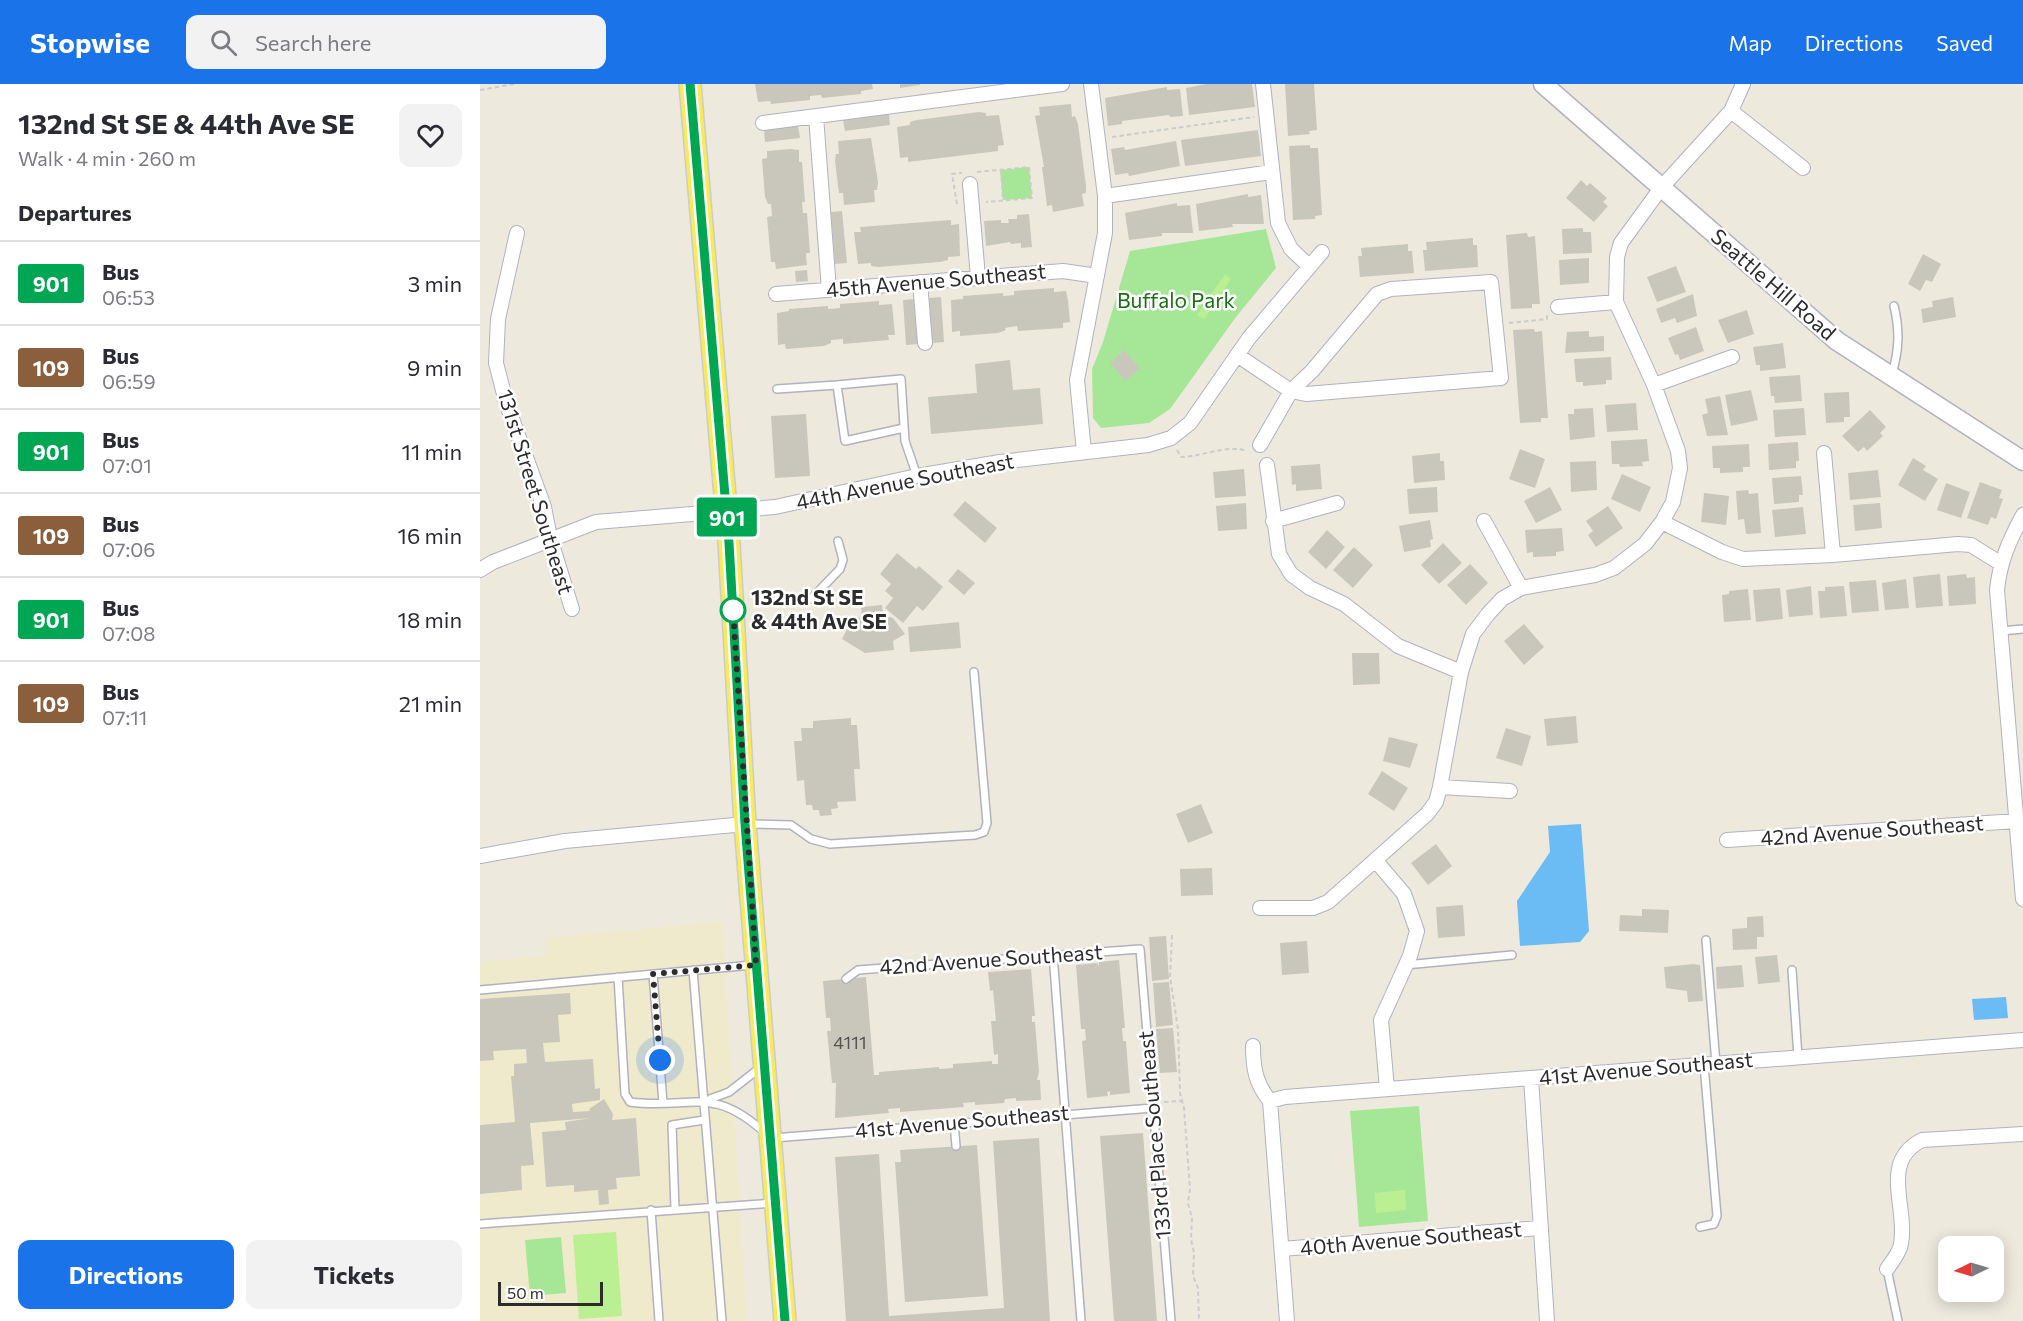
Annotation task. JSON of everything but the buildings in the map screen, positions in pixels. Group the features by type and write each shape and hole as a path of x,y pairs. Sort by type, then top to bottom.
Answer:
{"main road":[{"path":"690,84 727,510 745,824 785,1321"},
{"name":"Seattle Hill Road","path":"1542,84 1837,341 2023,461"}],"street":[{"path":"763,123 1032,86 1062,84"},
{"path":"1084,452 1077,380 1105,233 1105,196 1091,84"},
{"path":"1263,84 1278,222 1291,249 1309,266"},
{"path":"1260,908 1314,908 1328,902 1427,814 1436,802 1440,787 1461,672 1473,634 1502,599 1521,588 1595,575 1614,568 1645,544 1662,522 1673,502 1680,468 1678,451 1654,385 1616,302 1615,278 1621,243 1661,188 1731,111 1743,84"},
{"path":"1731,111 1803,168"},
{"path":"816,116 829,290"},
{"path":"1105,196 1272,172"},
{"path":"973,178 978,277"},
{"name":"131st Street Southeast","path":"517,233 498,319 496,363 506,402 544,507 550,538 572,609"},
{"name":"44th Avenue Southeast","path":"480,570 492,562 550,538 596,522 775,507 917,476 1148,445 1171,438 1191,423 1237,355 1322,252"},
{"name":"45th Avenue Southeast","path":"776,294 1063,271 1097,276"},
{"path":"920,282 925,343"},
{"path":"1237,355 1291,391 1306,394 1501,378 1491,282 1391,289 1377,294 1312,371 1291,391 1255,449"},
{"path":"1552,308 1616,302"},
{"path":"1654,385 1732,357"},
{"path":"1824,453 1833,555"},
{"path":"1267,465 1279,554 1291,574 1310,588 1344,604 1398,646 1461,672"},
{"path":"1273,521 1337,503"},
{"path":"2023,515 2000,563 1997,590 2023,899"},
{"path":"1484,521 1521,588"},
{"path":"1662,522 1722,552 1743,559 1833,555 1958,544 1971,545 2000,563"},
{"path":"1440,787 1510,791"},
{"name":"42nd Avenue Southeast","path":"1727,840 2017,821"},
{"path":"480,856 565,841 745,824"},
{"path":"1376,861 1404,894 1415,919 1417,931 1405,965 1380,1020 1387,1089"},
{"name":"41st Avenue Southeast","path":"1270,1101 1285,1097 2023,1040"},
{"path":"1253,1046 1253,1066 1259,1088 1270,1101 1287,1321"},
{"path":"1531,1078 1539,1228 1547,1321"},
{"path":"1887,1269 1901,1245 1897,1168 1903,1156 1913,1145 1923,1140 2023,1134"},
{"name":"40th Avenue Southeast","path":"1282,1250 1539,1228"}],"lane":[{"path":"1891,376 1898,356 1899,330 1894,306"},
{"path":"777,389 901,379 905,441 917,476"},
{"path":"837,385 845,441 904,428"},
{"path":"789,601 811,599 840,569 843,560 838,540"},
{"path":"2001,631 2023,629"},
{"path":"745,824 791,825 811,839 830,844 975,835 984,832 987,823 974,672"},
{"path":"1700,1227 1714,1224 1717,1216 1706,940"},
{"name":"42nd Avenue Southeast","path":"846,979 858,970 1140,949"},
{"name":"133rd Place Southeast","path":"1140,949 1171,1321"},
{"path":"1053,954 1081,1321"},
{"path":"1405,965 1512,955"},
{"path":"480,990 756,965"},
{"path":"693,970 722,1321"},
{"path":"1792,970 1798,1057"},
{"path":"653,974 663,1103"},
{"path":"618,977 625,1094 630,1102 722,1103 740,1112 770,1138"},
{"path":"703,1101 729,1092 765,1063"},
{"name":"41st Avenue Southeast","path":"770,1138 1153,1108"},
{"path":"675,1209 672,1125 705,1120"},
{"path":"954,1123 956,1146"},
{"path":"480,1224 651,1210 775,1203"},
{"path":"651,1210 659,1321"},
{"path":"1887,1269 1898,1321"}],"path":[{"path":"480,90 514,84"},
{"path":"1098,140 1266,116"},
{"path":"973,178 1000,170 1029,167 1032,198 980,202"},
{"path":"1000,170 1003,200"},
{"path":"1496,325 1547,319 1552,308"},
{"path":"1171,438 1180,457 1255,449"},
{"path":"1172,935 1170,976 1178,1029 1180,1093 1184,1108 1190,1189 1188,1203 1192,1218 1193,1276 1197,1288 1199,1321"}],"shaded area":[{"path":"722,922 747,1321 480,1321 480,962 545,956 545,938"}],"green space":[{"path":"1029,167 1032,198 1003,200 1000,170"},
{"name":"Buffalo Park","path":"1266,229 1276,268 1236,317 1170,409 1149,423 1101,428 1093,418 1092,369 1103,342 1130,251"},
{"path":"1225,274 1231,279 1204,319 1197,315"},
{"path":"1419,1106 1428,1221 1359,1227 1350,1111"},
{"path":"1405,1190 1406,1210 1376,1213 1375,1193"},
{"path":"616,1232 622,1316 579,1319 573,1235"},
{"path":"561,1237 566,1293 530,1296 525,1240"}],"water":[{"path":"1581,824 1589,931 1580,942 1520,946 1517,901 1550,852 1548,826"},
{"path":"2006,997 2008,1018 1974,1020 1972,999"}],"bus line":[{"name":"901","path":"690,84 729,543 745,824 785,1321"}],"place":[{"name":"132nd St SE & 44th Ave SE","path":"733,610"}],"route":[{"path":"660,1060 653,974 756,965 745,824 733,610"}]}
